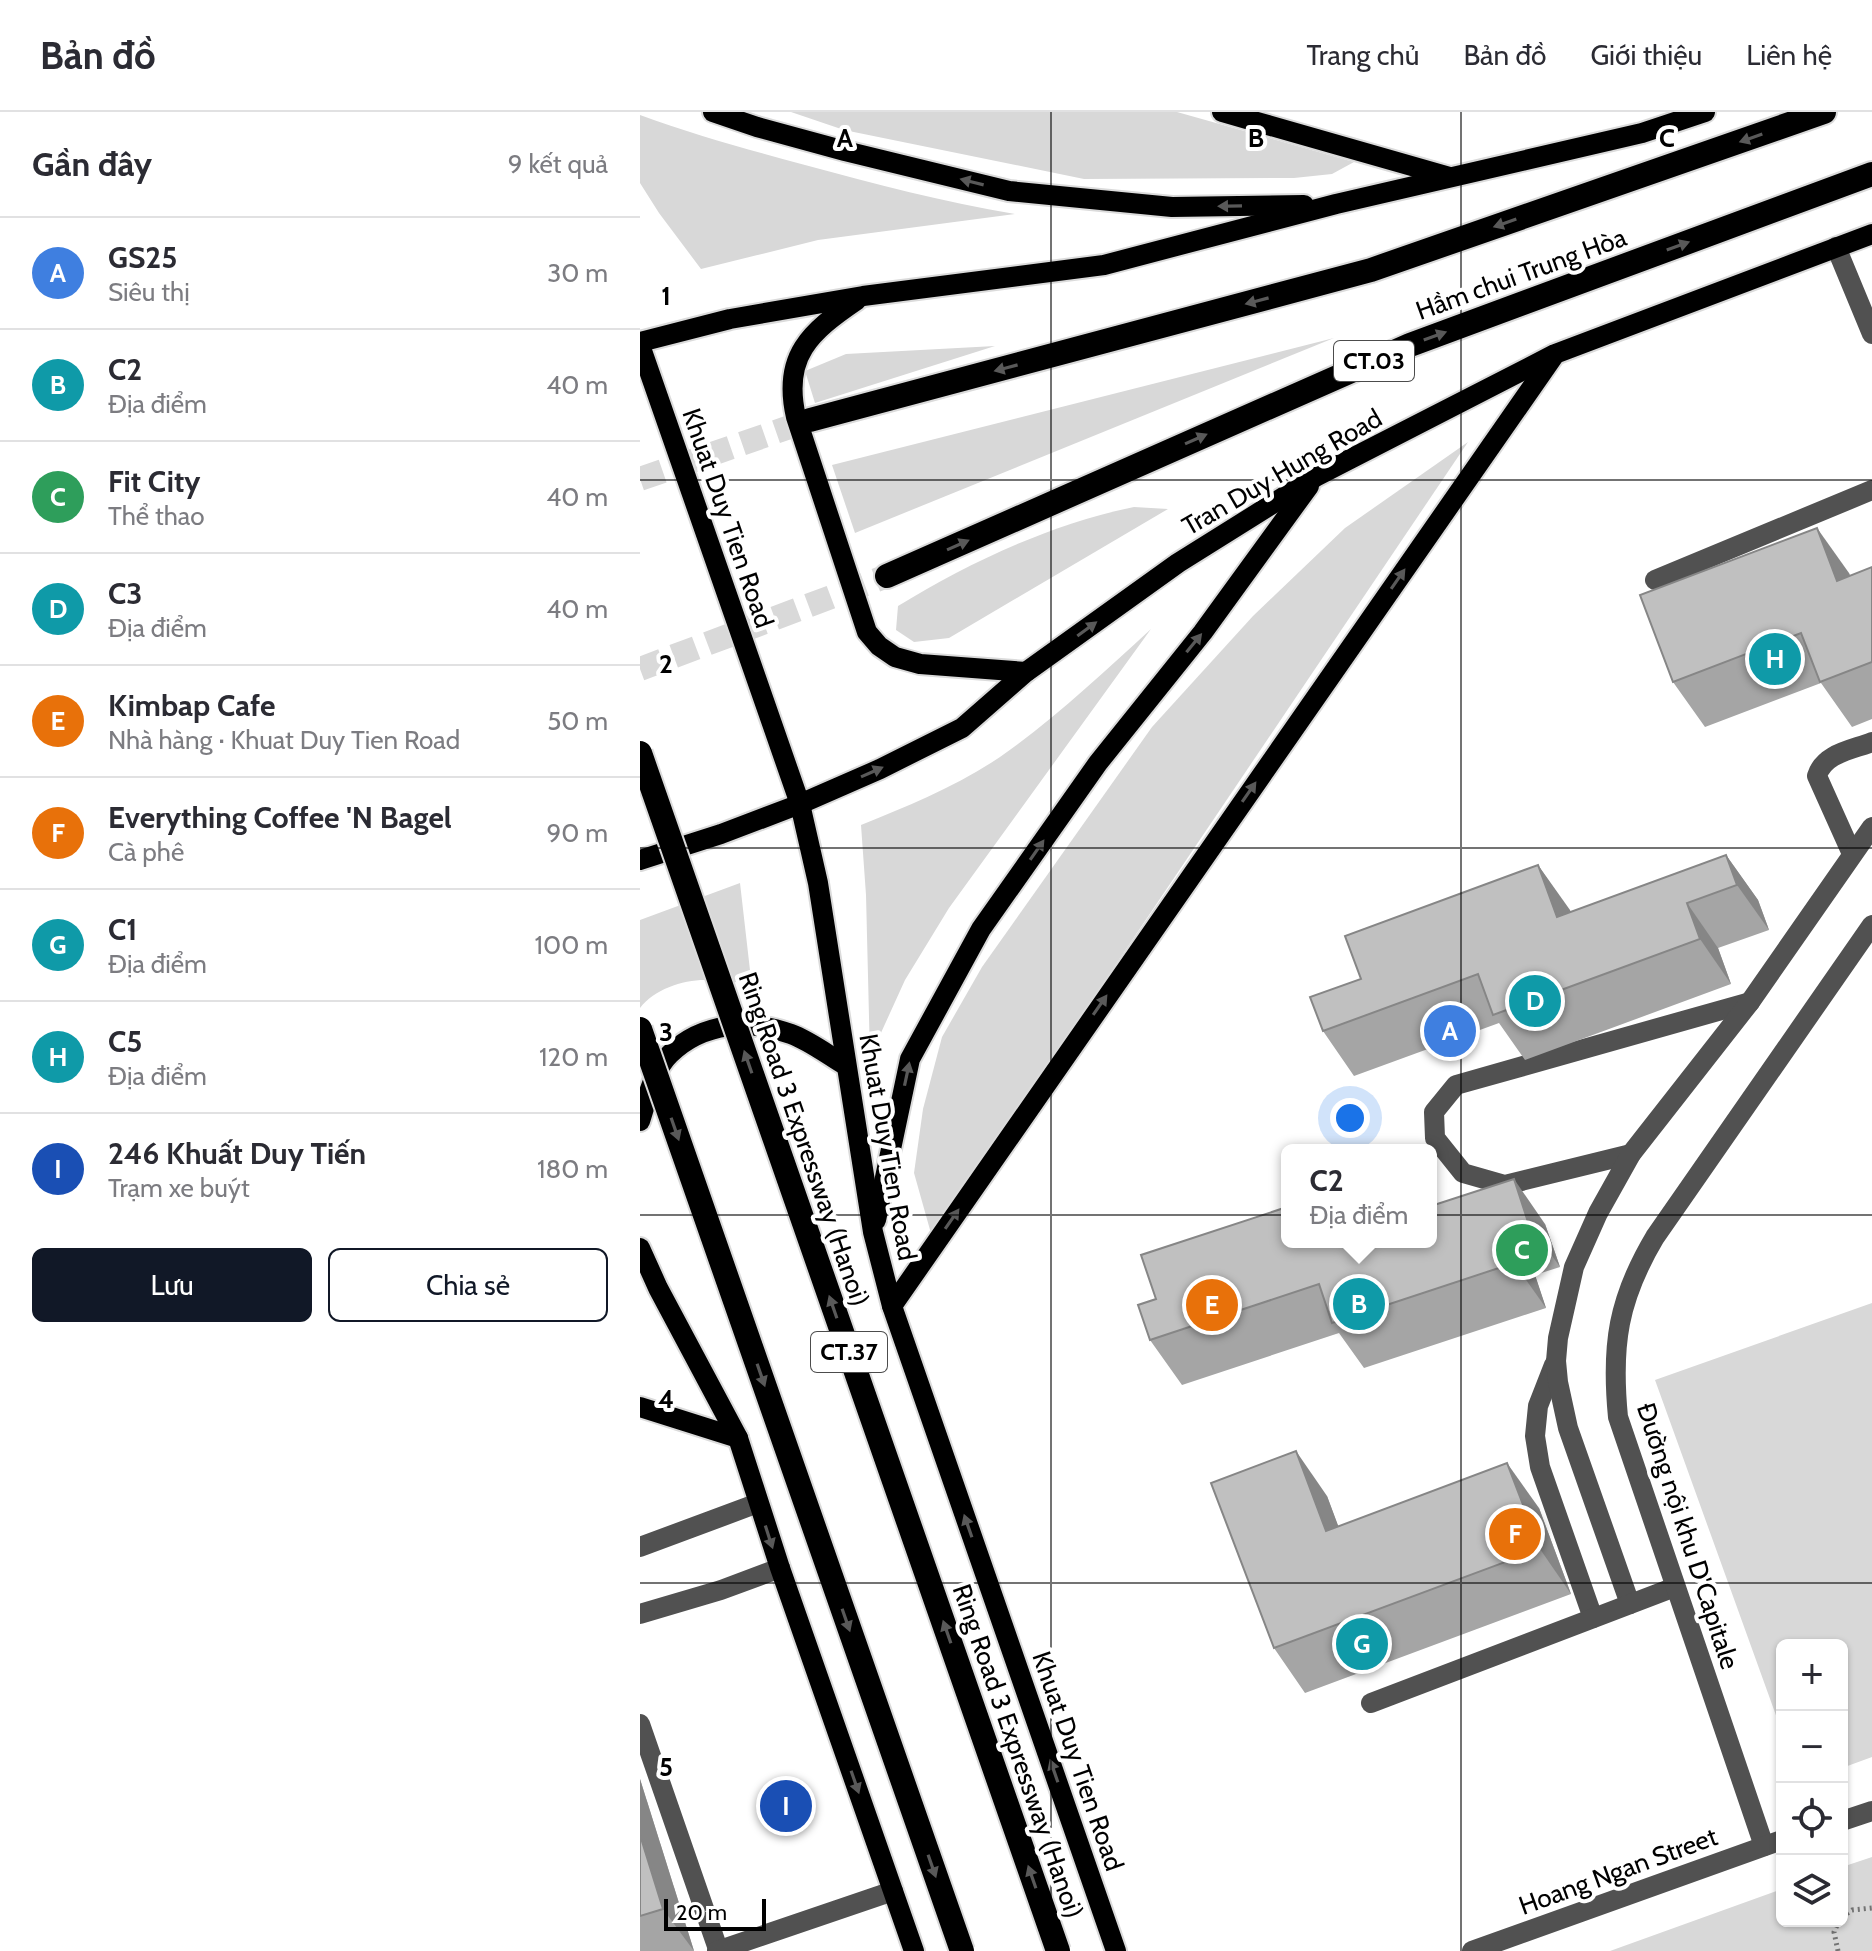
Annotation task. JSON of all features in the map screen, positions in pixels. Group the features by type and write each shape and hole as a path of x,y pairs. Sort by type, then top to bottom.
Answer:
{"highway":[{"name":"Hầm chui Trung Hòa","path":"810,420 1371,270 1824,112"},
{"name":"Hầm chui Trung Hòa","path":"887,576 1410,345 1872,174"},
{"name":"Ring Road 3 Expressway (Hanoi)","path":"640,753 1058,1951"},
{"path":"640,1029 962,1951"}],"main road":[{"path":"713,112 830,147 1009,191 1172,207 1336,204"},
{"path":"1222,112 1454,178"},
{"path":"640,344 730,319 863,296 1104,265 1336,204 1642,133 1705,112"},
{"name":"Tran Duy Hung Road","path":"640,860 800,804 962,728 1026,672 1178,563 1317,476 1555,354 1872,234"},
{"path":"863,296 828,320 804,346 793,371 790,393 867,632 879,646 895,657 920,664 1026,672"},
{"name":"Khuat Duy Tien Road","path":"640,344 800,804 818,883 873,1232 892,1306 1116,1951"},
{"path":"892,1306 1555,354"},
{"path":"873,1232 910,1059 981,929 1098,763 1203,632 1317,476"},
{"path":"640,1121 651,1087 669,1055 709,1029 751,1023 793,1035 845,1065"},
{"path":"640,1248 738,1438 780,1568 914,1951"},
{"path":"640,1275 658,1288"},
{"path":"640,1407 738,1438"}],"street":[{"path":"1836,247 1872,334"},
{"path":"1655,580 1872,490"},
{"path":"1852,854 1817,776 1820,765 1827,759 1872,742"},
{"path":"1630,1604 1568,1428 1556,1361 1574,1267 1598,1213 1631,1154 1750,1002 1872,827"},
{"name":"Đường nội khu D'Capitale","path":"1773,1843 1675,1587 1618,1417 1615,1361 1624,1301 1636,1269 1655,1237 1872,925"},
{"path":"1631,1154 1505,1185 1463,1173 1435,1138 1434,1112 1456,1085 1750,1002"},
{"path":"1556,1361 1538,1406 1535,1436 1540,1467 1593,1618"},
{"path":"640,1547 758,1503"},
{"path":"640,1614 721,1590 780,1568"},
{"path":"1371,1703 1675,1587"},
{"path":"640,1724 718,1950 893,1891"},
{"path":"1848,1819 1872,1811"},
{"name":"Hoang Ngan Street","path":"1472,1951 1773,1843"}],"path":[{"path":"1848,1913 1861,1907 1872,1908"},
{"path":"1836,1927 1834,1932 1838,1951"}],"shaded area":[{"path":"791,112 1177,112 1354,162 1332,174 1294,178 1084,179 844,130"},
{"path":"640,115 722,142 857,179 1015,214 818,240 701,269 640,183"},
{"path":"1334,338 855,533 832,465"},
{"path":"995,346 815,403 805,371 846,354"},
{"path":"1468,442 932,1237 914,1173 923,1109 942,1037 982,967 1152,727 1253,616 1345,528"},
{"path":"1134,507 1168,509 949,638 914,642 896,630 898,606 954,574 1042,534"},
{"path":"1151,629 949,908 905,980 870,1057 861,825 950,786 1000,757 1059,712"},
{"path":"740,883 751,979 680,983 653,995 640,1008 640,920"},
{"path":"1872,1303 1872,1757 1848,1766 1848,1639 1776,1639 1776,1715 1655,1380"},
{"path":"1872,1857 1872,1951 1610,1951 1776,1891 1776,1927 1848,1927 1848,1865"}],"building":[{"path":"1817,528 1837,581 1872,567 1872,662 1820,682 1801,633 1673,682 1640,595"},
{"path":"1726,855 1737,885 1687,903 1700,939 1493,1015 1478,974 1323,1031 1310,997 1361,979 1345,936 1538,865 1557,917"},
{"path":"1514,1179 1528,1222 1503,1230 1514,1263 1332,1323 1319,1284 1150,1340 1138,1305 1156,1299 1141,1255 1281,1209 1281,1248 1437,1248 1437,1204"},
{"path":"1296,1451 1326,1531 1507,1463 1540,1549 1274,1648 1211,1483"},
{"path":"640,1835 663,1909 640,1916"}],"tunnel":[{"path":"640,479 810,420"},
{"path":"640,669 887,576"}],"place":[{"name":"C5","path":"1775,659"},
{"name":"C3","path":"1535,1001"},
{"name":"GS25","path":"1450,1031"},
{"name":"Fit City","path":"1522,1250"},
{"name":"C2","path":"1359,1304"},
{"name":"Kimbap Cafe","path":"1212,1305"},
{"name":"Everything Coffee 'N Bagel","path":"1515,1534"},
{"name":"C1","path":"1362,1644"},
{"name":"246 Khuất Duy Tiến","path":"786,1806"}]}
